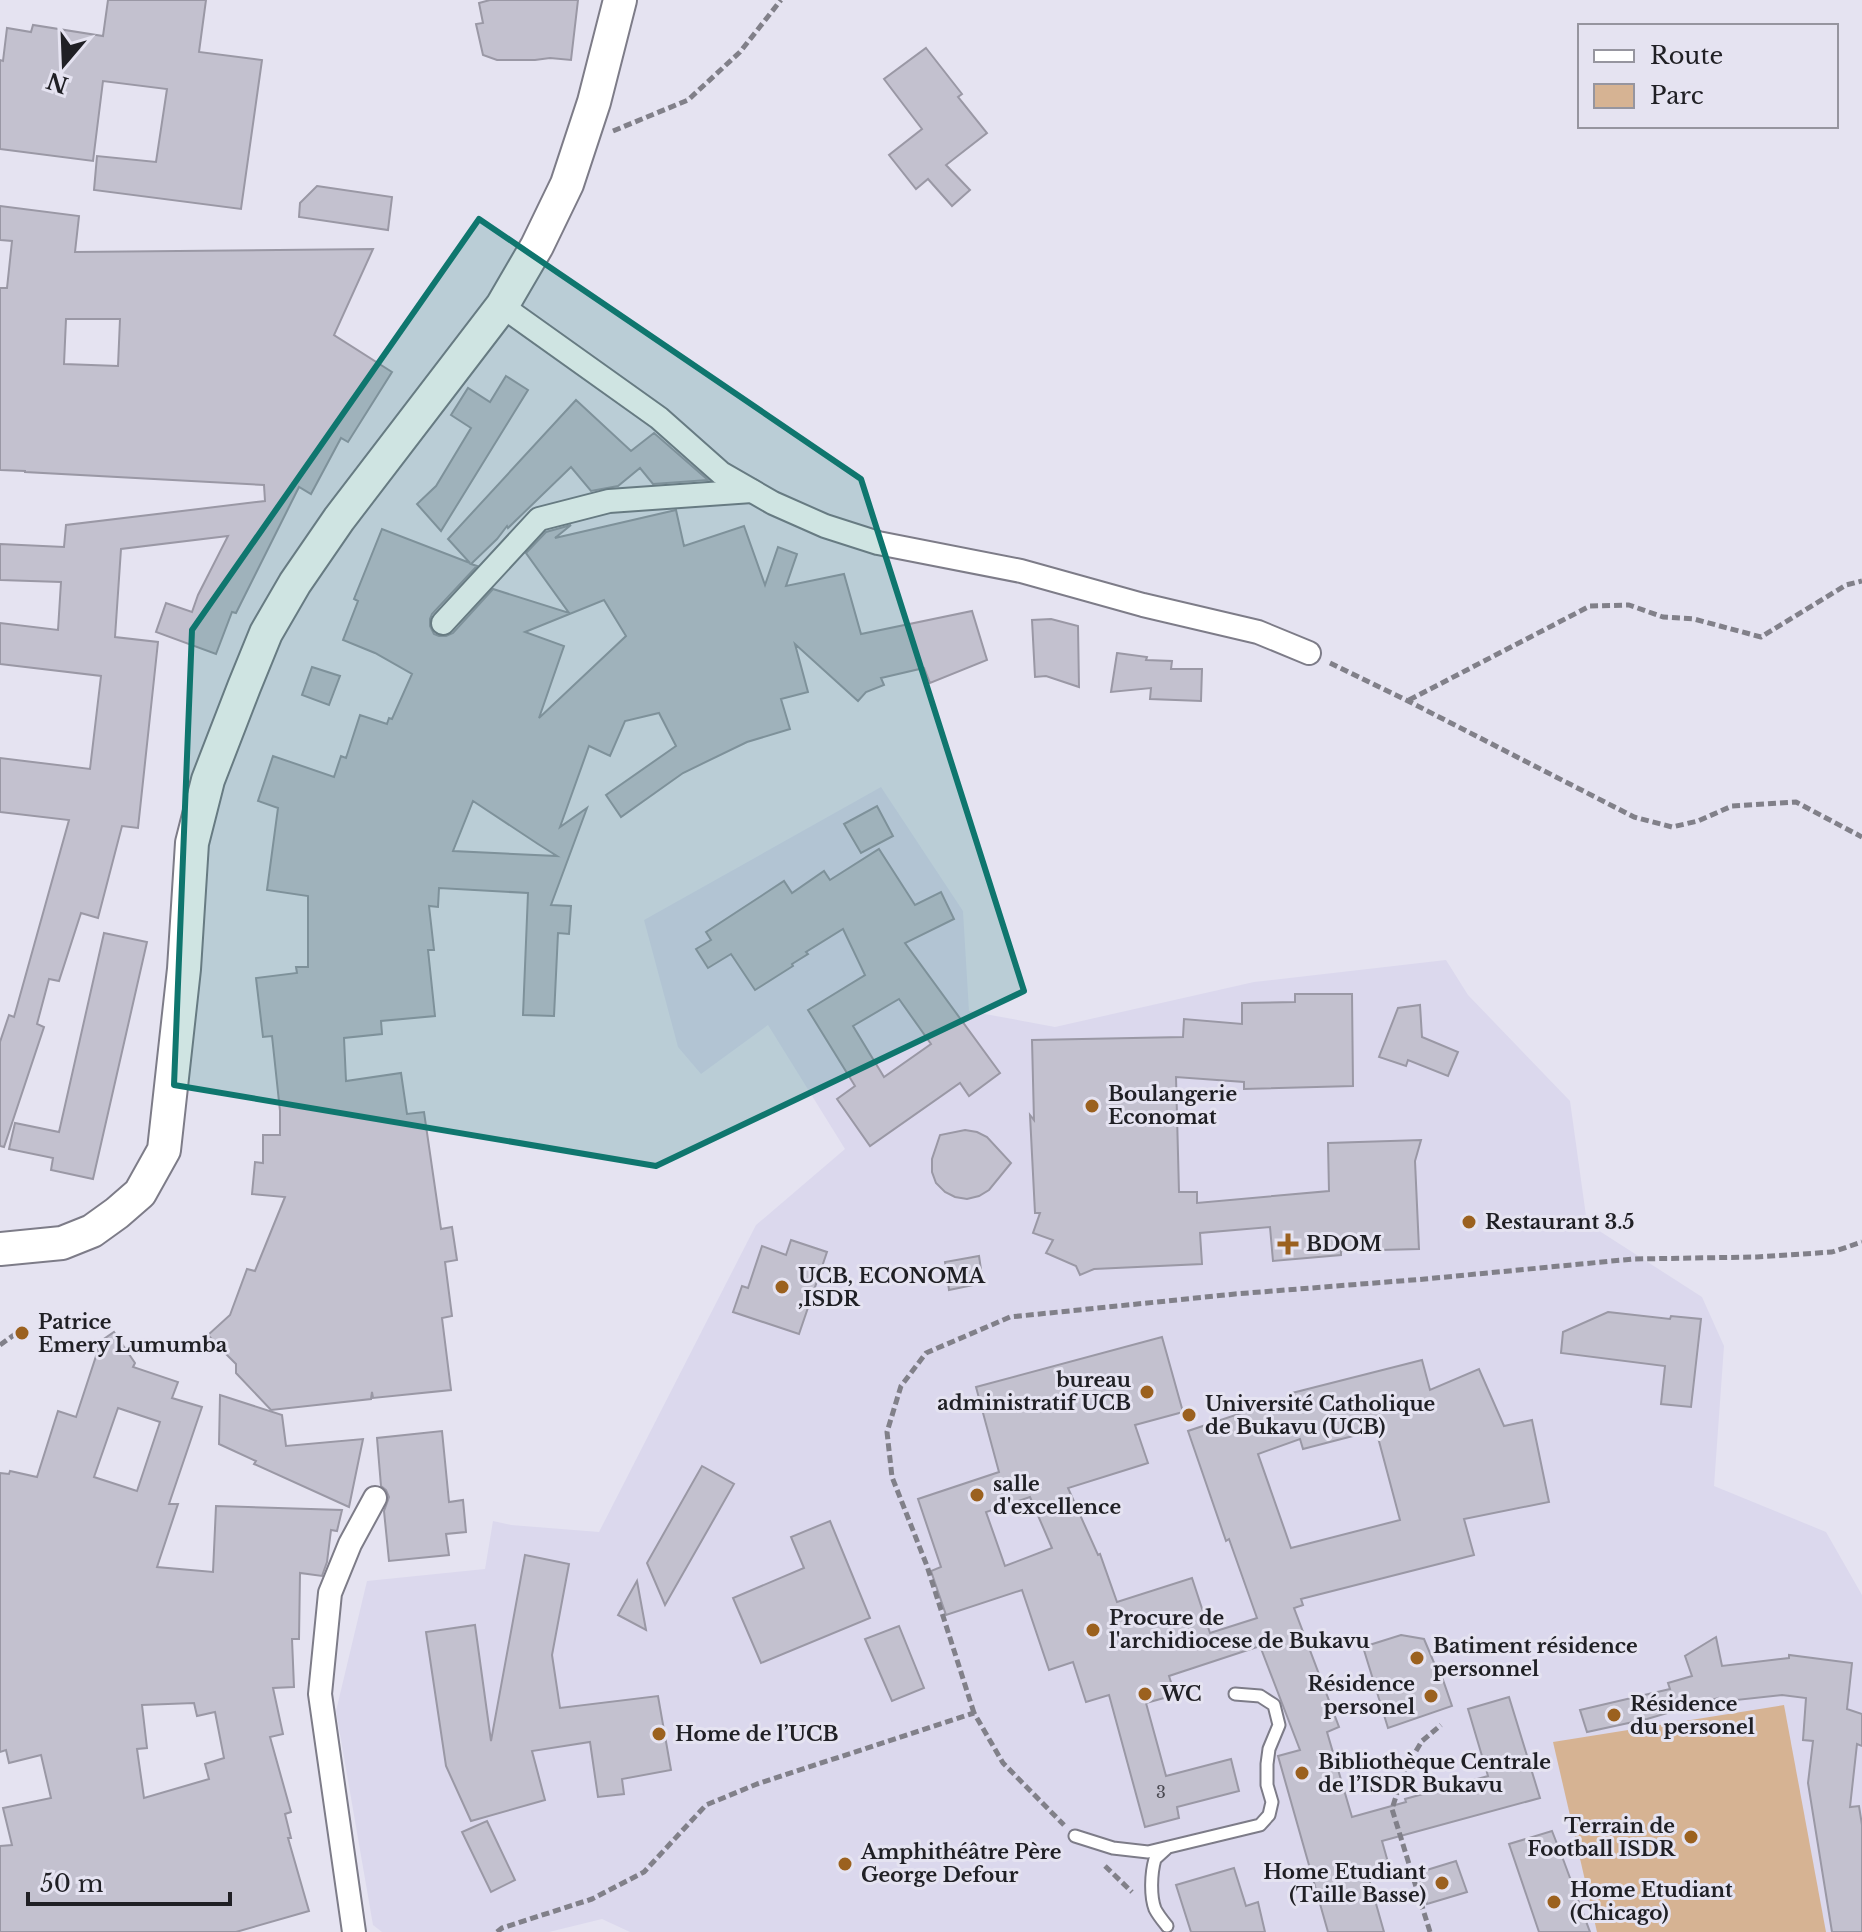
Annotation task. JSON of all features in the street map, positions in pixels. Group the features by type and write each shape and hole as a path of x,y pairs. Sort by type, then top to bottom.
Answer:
{"street":[{"path":"2,1247 62,1243 92,1231 140,1193 164,1150 184,969 192,843 208,780 244,687 266,633 295,583 339,519 502,306 543,234 567,184 594,102 620,0"},
{"path":"502,306 659,418 721,473 773,503 825,526 878,543 1021,571 1143,605 1258,632 1309,653"},
{"path":"443,623 539,519 609,501 752,491"},
{"path":"354,1932 320,1694 330,1593 350,1544 375,1498"}],"lane":[{"path":"1075,1836 1113,1848 1148,1852 1260,1825 1269,1815 1272,1802 1267,1785 1267,1764 1269,1749 1279,1725 1274,1705 1260,1696 1235,1694"},
{"path":"1167,1848 1155,1859 1153,1879 1153,1902 1167,1926"}],"path":[{"path":"579,146 688,100 740,52 781,0"},
{"path":"1408,701 1590,606 1629,605 1663,617 1694,619 1761,637 1846,585 1862,581"},
{"path":"1309,653 1634,817 1672,827 1698,821 1732,806 1796,802 1862,837"},
{"path":"1167,1926 1003,1763 974,1713 927,1566 892,1477 887,1432 901,1386 926,1353 1010,1317 1633,1259 1832,1252 1862,1242"},
{"path":"0,1345 18,1332"},
{"path":"497,1932 592,1899 644,1872 706,1805 757,1784 974,1713"},
{"path":"1430,1932 1392,1809 1404,1771 1422,1741 1441,1725"}],"highlighted area":[{"path":"479,219 861,479 1024,991 656,1166 174,1085 192,630"}],"shaded area":[{"name":"Université Catholique de Bukavu (UCB)","path":"881,787 963,911 969,1011 1055,1027 1254,982 1446,960 1468,995 1570,1101 1587,1223 1702,1297 1724,1346 1714,1486 1826,1532 1862,1595 1862,1932 630,1932 602,1919 549,1932 382,1932 373,1925 336,1711 367,1581 485,1569 493,1521 599,1532 756,1225 845,1149 768,1025 701,1074 678,1047 644,920"}],"green space":[{"name":"Terrain de Football ISDR","path":"1784,1705 1826,1932 1597,1932 1553,1742"}],"building":[{"path":"108,0 206,0 199,52 262,60 241,209 94,190 97,156 156,162 167,89 103,81 93,161 0,149 0,60 3,61 7,28 31,32 33,25 103,36"},
{"path":"490,0 578,0 571,60 497,60 483,55 476,24 483,23 479,3"},
{"path":"926,48 962,94 958,97 987,133 946,165 970,190 952,206 928,179 916,189 889,155 922,129 884,79"},
{"path":"317,186 392,197 388,230 299,217 300,203"},
{"path":"0,206 79,216 75,252 373,249 334,335 392,372 348,442 341,438 311,494 299,487 236,613 232,612 216,654 156,632 166,603 192,612 228,536 121,549 115,637 158,642 138,828 122,826 98,918 81,913 59,981 49,979 37,1024 44,1027 4,1147 0,1146 0,1042 9,1015 14,1017 69,820 0,812 0,758 90,769 101,676 0,664 0,623 58,630 61,582 0,580 0,544 64,547 66,525 265,501 264,485 0,470 0,288 7,288 12,241 0,240","holes":["66,319 120,319 118,366 64,364"]},
{"path":"506,376 528,390 441,531 417,504 436,486 471,428 451,415 468,388 490,402"},
{"path":"576,400 631,451 654,433 708,480 653,484 640,468 618,486 591,491 571,467 471,564 477,566 432,614 430,626 434,634 446,636 453,633 493,589 569,613 526,553 546,532 571,525 555,538 676,510 684,546 744,526 765,585 778,547 797,554 786,586 844,574 861,634 972,611 987,660 930,683 924,668 881,678 884,685 866,692 858,701 795,644 808,692 781,699 790,729 747,742 683,773 621,817 606,795 676,746 659,713 625,721 610,756 589,746 560,827 587,808 551,905 571,906 569,934 558,933 554,1016 523,1015 528,893 439,888 438,907 429,906 434,950 428,950 435,1016 381,1021 382,1034 344,1038 346,1081 401,1073 407,1114 424,1112 441,1229 452,1227 457,1260 445,1262 452,1316 442,1318 451,1390 373,1398 372,1392 371,1399 271,1410 236,1373 236,1364 222,1347 208,1335 230,1315 247,1269 255,1271 285,1197 252,1194 255,1162 263,1163 263,1135 280,1135 272,1036 263,1037 256,978 297,973 296,967 308,967 308,896 267,890 278,808 258,801 273,756 334,777 341,756 346,758 360,715 387,724 389,718 392,719 412,674 375,653 343,640 358,601 354,599 382,529 470,563 448,539","holes":["604,600 626,636 539,718 564,646 525,632","473,801 538,844 557,856 453,851"]},
{"path":"1051,619 1078,626 1079,687 1046,676 1035,677 1032,620"},
{"path":"1117,653 1147,657 1146,660 1172,661 1171,669 1202,669 1201,701 1150,699 1151,688 1111,692"},
{"path":"312,667 340,676 329,705 302,695"},
{"path":"877,806 893,836 861,853 844,824"},
{"path":"879,849 915,905 941,892 954,919 905,943 1000,1073 969,1096 960,1083 870,1146 837,1099 855,1086 808,1010 865,975 843,929 755,990 731,954 708,968 696,949 711,940 706,932 784,881 792,893 824,871 830,880","holes":["899,999 931,1044 884,1077 853,1026"]},
{"path":"104,933 147,942 93,1179 51,1170 53,1158 9,1149 15,1123 59,1132"},
{"path":"1295,994 1352,994 1353,1086 1244,1089 1244,1082 1176,1077 1179,1192 1197,1192 1197,1203 1329,1191 1328,1143 1421,1140 1415,1161 1419,1249 1341,1251 1341,1255 1273,1261 1270,1227 1200,1233 1202,1264 1094,1269 1080,1275 1076,1266 1046,1253 1053,1240 1033,1233 1040,1213 1035,1213 1030,1115 1034,1120 1032,1040 1183,1037 1184,1019 1242,1024 1242,1003 1295,1002"},
{"path":"1420,1005 1422,1037 1458,1052 1448,1076 1408,1060 1406,1066 1379,1057 1398,1008"},
{"path":"965,1130 987,1137 1011,1163 989,1190 967,1199 945,1192 936,1183 932,1172 932,1159 940,1135"},
{"name":"UCB, ECONOMA ,ISDR","path":"791,1240 827,1252 799,1334 733,1312 742,1286 748,1288 762,1246 786,1255"},
{"path":"979,1256 983,1283 949,1290 945,1262"},
{"path":"1608,1312 1701,1319 1691,1407 1661,1404 1665,1366 1561,1353 1563,1332"},
{"path":"114,1332 135,1363 133,1367 178,1382 172,1398 202,1407 169,1504 178,1504 157,1567 213,1572 216,1506 342,1510 337,1531 331,1530 322,1576 300,1573 299,1639 292,1639 294,1687 273,1688 283,1734 270,1737 291,1812 285,1814 291,1838 288,1838 309,1911 236,1932 0,1932 0,1846 12,1845 3,1808 51,1798 41,1755 9,1763 6,1750 0,1752 0,1473 9,1474 10,1471 37,1477 58,1411 76,1417 101,1341","holes":["118,1408 160,1422 137,1491 94,1477","194,1703 197,1716 215,1712 224,1758 205,1764 209,1779 144,1798 137,1749 147,1748 142,1705"]},
{"path":"1162,1337 1183,1412 1135,1425 1148,1463 1068,1488 1100,1554 1117,1602 1192,1578 1210,1633 1257,1618 1229,1539 1226,1541 1188,1431 1289,1397 1288,1394 1422,1360 1430,1390 1479,1369 1504,1426 1532,1420 1549,1502 1464,1519 1474,1555 1301,1599 1303,1605 1294,1608 1339,1727 1327,1732 1352,1817 1488,1776 1468,1709 1509,1697 1540,1798 1382,1841 1391,1873 1369,1879 1384,1932 1328,1932 1278,1756 1300,1750 1260,1646 1169,1676 1175,1695 1146,1703 1166,1776 1231,1759 1239,1791 1177,1807 1179,1818 1145,1827 1109,1695 1086,1702 1073,1662 1049,1670 1022,1590 946,1615 931,1571 941,1567 918,1499 999,1472 976,1387","holes":["1376,1430 1400,1520 1291,1548 1258,1454 1300,1439 1303,1449","1030,1497 1052,1548 1005,1566 986,1512"]},
{"path":"220,1395 282,1415 286,1446 363,1439 349,1507 254,1464 256,1461 219,1444"},
{"path":"442,1431 449,1502 463,1500 466,1532 446,1534 449,1555 389,1561 384,1511 389,1497 381,1486 377,1438"},
{"path":"702,1466 734,1484 665,1605 647,1563"},
{"path":"830,1521 870,1618 761,1663 733,1598 804,1568 791,1537"},
{"path":"525,1555 569,1564 552,1655 560,1708 658,1696 671,1770 622,1779 624,1794 598,1797 590,1742 532,1751 545,1800 471,1821 446,1766 426,1632 475,1625 491,1741"},
{"path":"637,1581 646,1630 618,1615"},
{"path":"899,1626 924,1688 892,1701 865,1639"},
{"path":"1401,1635 1424,1639 1452,1706 1388,1728 1363,1647"},
{"path":"1716,1637 1722,1666 1789,1658 1789,1655 1852,1663 1847,1709 1862,1714 1862,1746 1857,1744 1850,1807 1859,1806 1862,1825 1862,1932 1832,1932 1808,1783 1813,1741 1803,1740 1806,1698 1782,1695 1718,1702 1718,1698 1647,1719 1587,1732 1580,1710 1670,1689 1668,1683 1692,1676 1685,1656"},
{"path":"487,1821 515,1880 491,1892 462,1832"},
{"name":"Home Etudiant (Chicago)","path":"1552,1831 1590,1932 1539,1932 1509,1844"},
{"name":"Home Etudiant (Taille Basse)","path":"1456,1861 1467,1892 1427,1904 1417,1873"},
{"path":"1234,1868 1246,1906 1258,1902 1265,1932 1191,1932 1176,1885"}],"place":[{"name":"Boulangerie Economat","path":"1092,1106"},
{"name":"Restaurant 3.5","path":"1469,1222"},
{"name":"BDOM","path":"1288,1244"},
{"name":"UCB, ECONOMA ,ISDR","path":"782,1287"},
{"name":"Patrice Emery Lumumba","path":"22,1333"},
{"name":"bureau administratif UCB","path":"1147,1392"},
{"name":"Université Catholique de Bukavu (UCB)","path":"1189,1415"},
{"name":"salle d'excellence","path":"977,1495"},
{"name":"Procure de l'archidiocese de Bukavu","path":"1093,1630"},
{"name":"Batiment résidence personnel","path":"1417,1658"},
{"name":"WC","path":"1145,1694"},
{"name":"Résidence personel","path":"1431,1696"},
{"name":"Résidence du personel","path":"1614,1715"},
{"name":"Home de l’UCB","path":"659,1734"},
{"name":"Bibliothèque Centrale de l’ISDR Bukavu","path":"1302,1773"},
{"name":"Terrain de Football ISDR","path":"1691,1837"},
{"name":"Amphithéâtre Père George Defour","path":"845,1864"},
{"name":"Home Etudiant (Taille Basse)","path":"1442,1883"},
{"name":"Home Etudiant (Chicago)","path":"1554,1902"}]}
